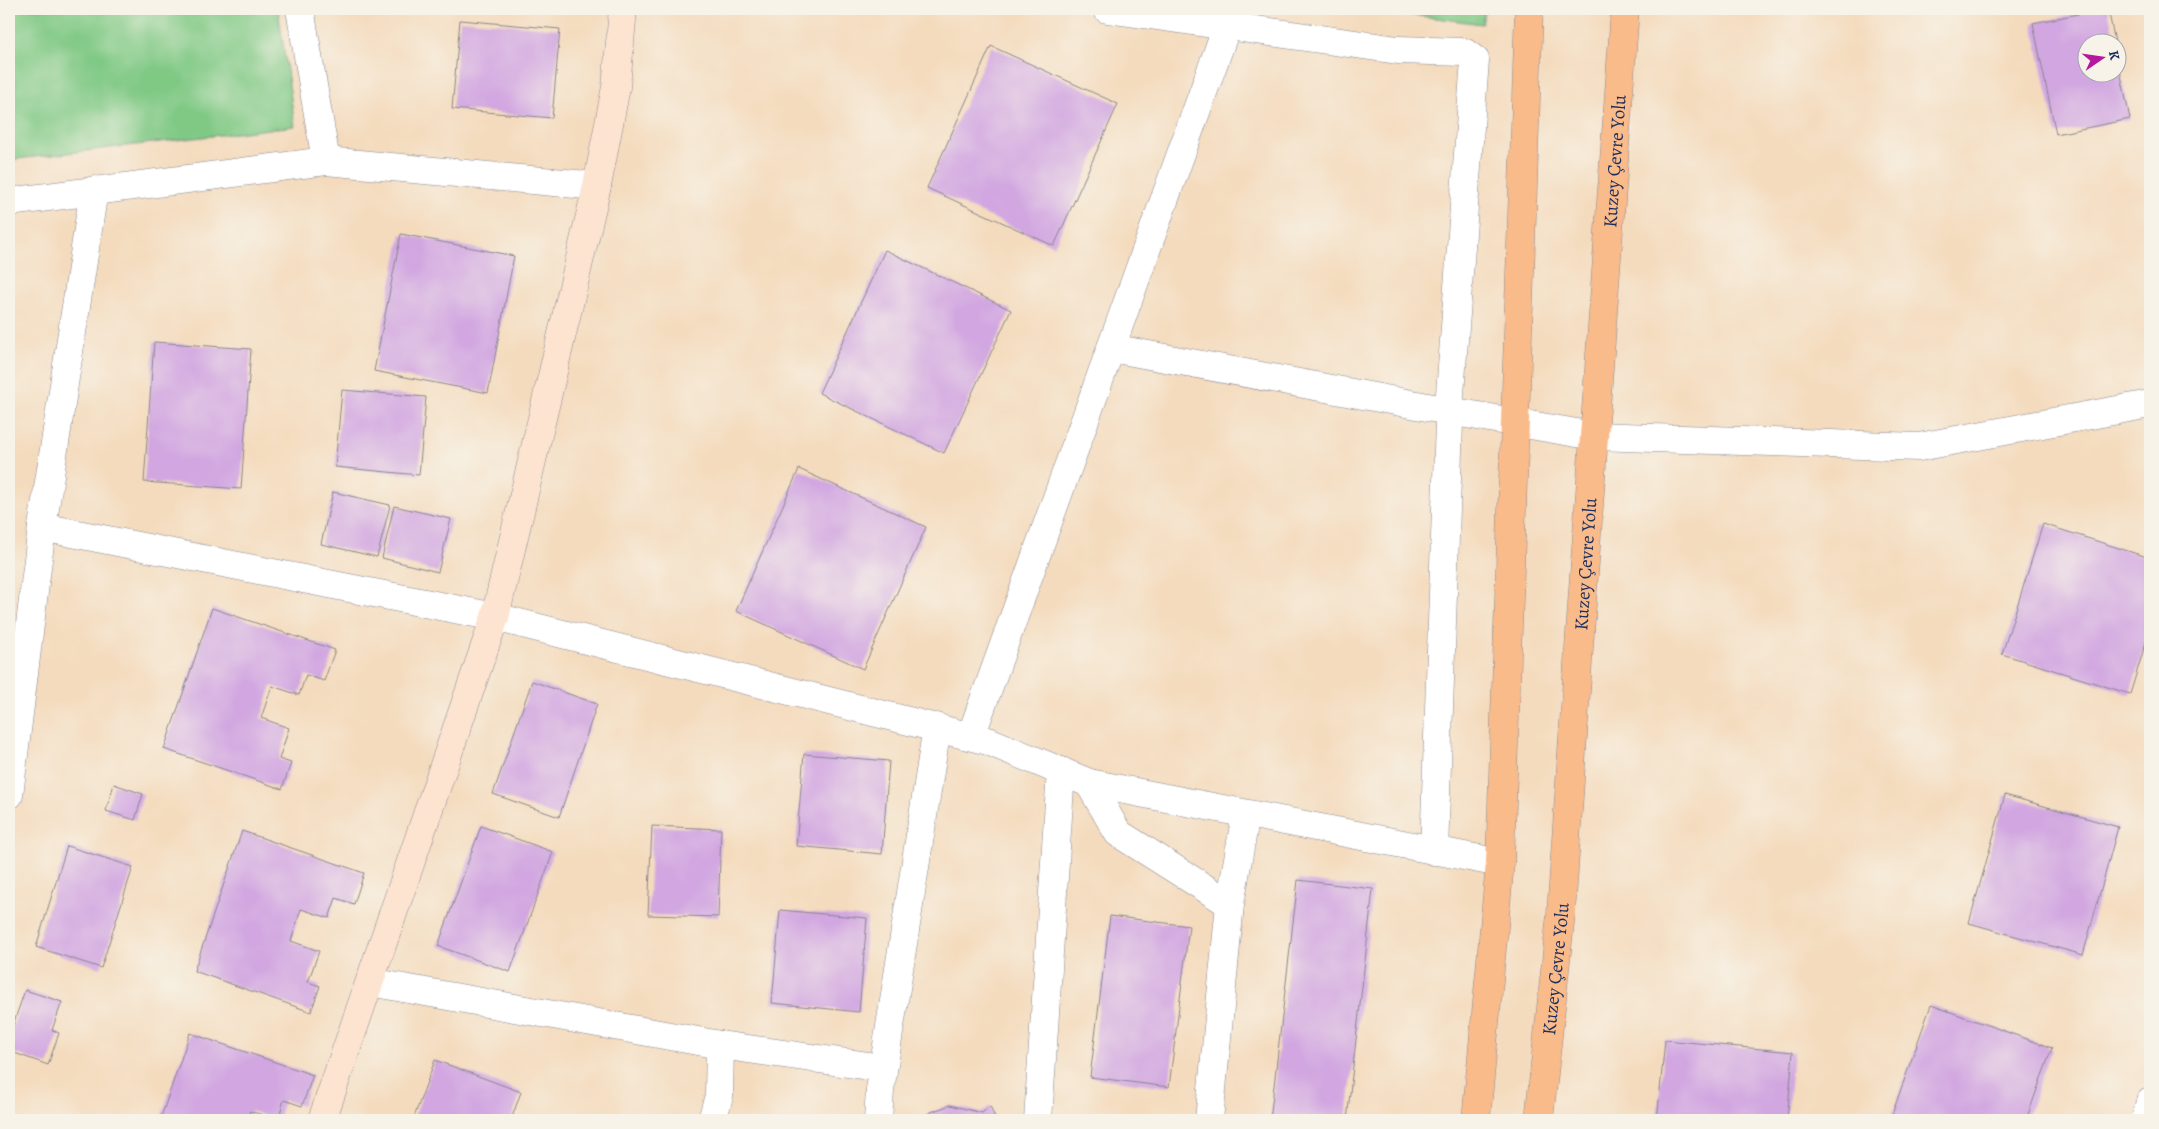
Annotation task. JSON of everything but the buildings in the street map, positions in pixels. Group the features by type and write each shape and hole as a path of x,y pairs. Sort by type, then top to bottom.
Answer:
{"main road":[{"path":"1476,1120 1500,864 1529,9"},
{"name":"Kuzey Çevre Yolu","path":"1538,1120 1561,914 1625,9"}],"street":[{"path":"300,9 326,161"},
{"path":"322,1120 495,617 598,186 616,87 624,9"},
{"path":"1107,9 1398,50 1464,52 1475,60 1449,411 1434,851"},
{"path":"971,736 1227,26"},
{"path":"9,202 326,161 598,186"},
{"path":"10,789 42,527 94,190"},
{"path":"1111,348 1594,436 1919,447 2150,404"},
{"path":"42,527 495,617 988,740 1089,783 1500,864"},
{"path":"878,1120 883,1068 937,727"},
{"path":"1038,1120 1061,771"},
{"path":"1089,783 1118,833 1230,904"},
{"path":"1209,1120 1230,904 1246,814"},
{"path":"370,982 720,1045 883,1068"},
{"path":"712,1120 719,1096 720,1045"},
{"path":"2146,1120 2150,1102"}],"green space":[{"path":"9,9 278,9 295,126 9,160"},
{"path":"1366,9 1485,9 1482,24"}]}
